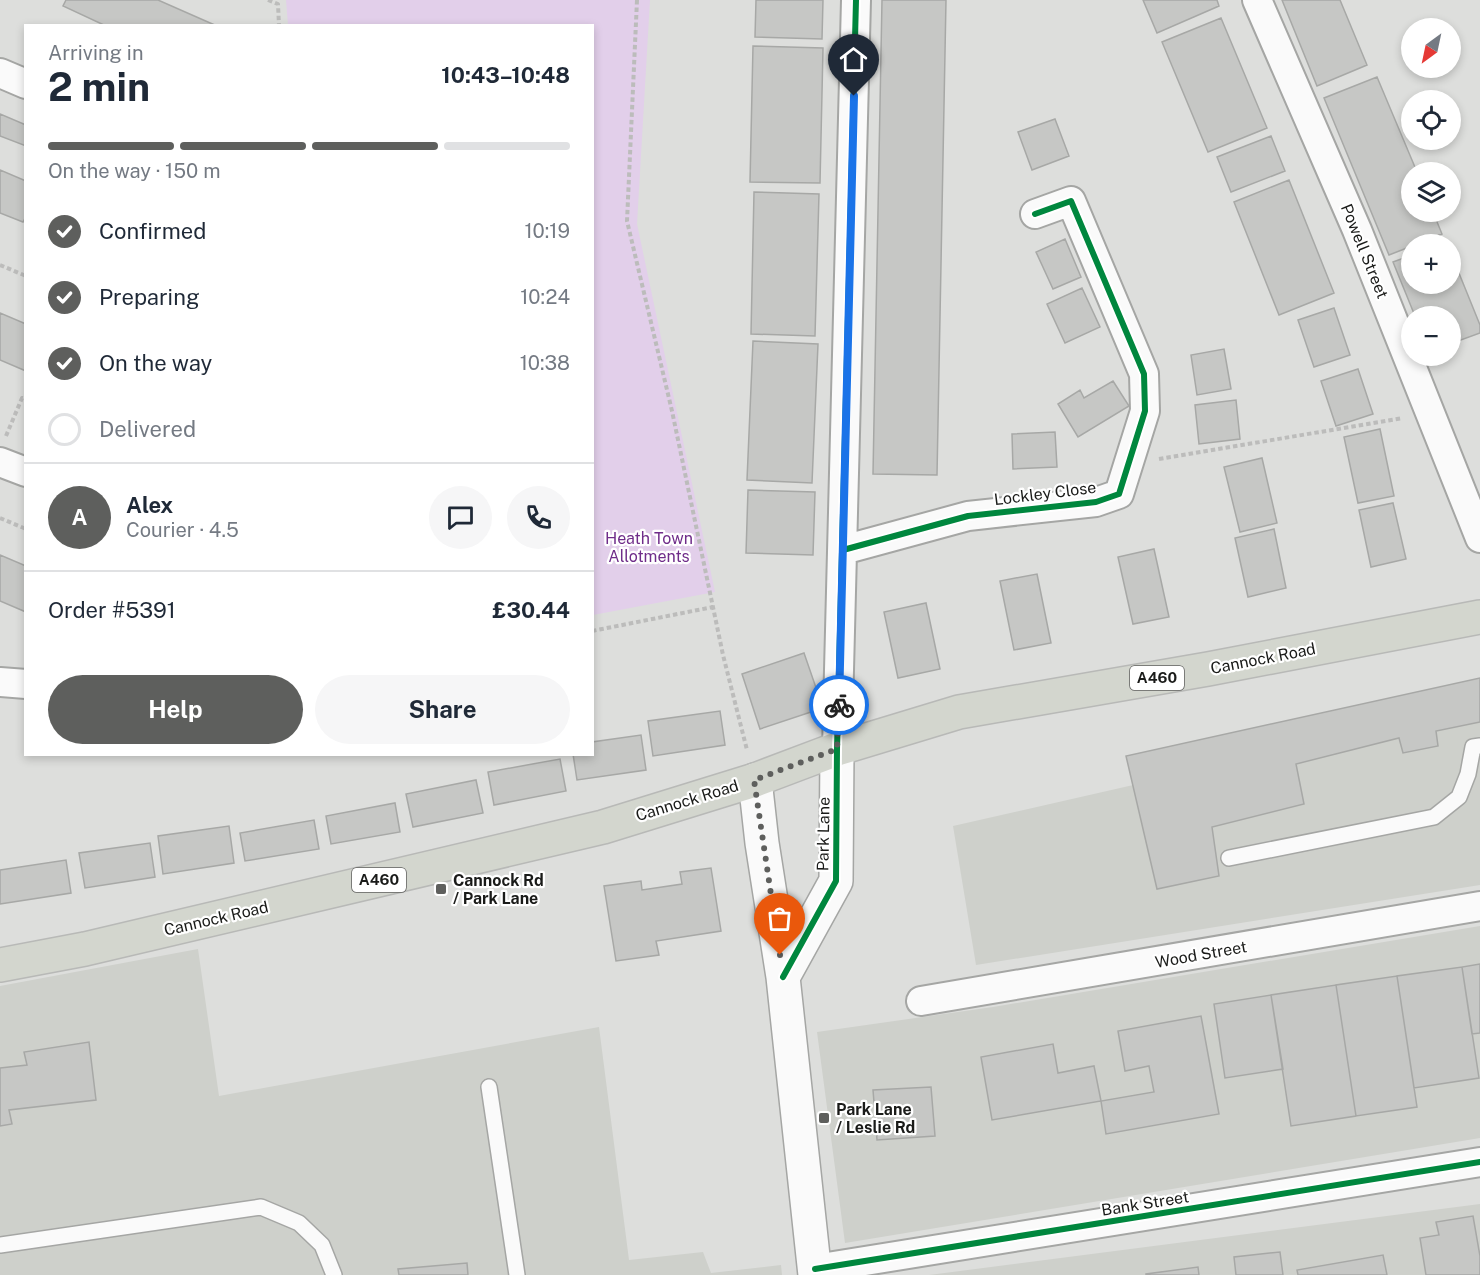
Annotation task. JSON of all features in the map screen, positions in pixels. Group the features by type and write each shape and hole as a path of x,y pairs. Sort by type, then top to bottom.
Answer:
{"highway":[{"name":"Cannock Road","path":"0,965 85,949 603,827 754,780 837,749 959,712 1208,669 1480,617"}],"street":[{"path":"837,749 856,0"},
{"name":"Powell Street","path":"1257,0 1352,219 1480,538"},
{"path":"0,73 24,83"},
{"name":"Lockley Close","path":"843,550 968,516 1096,502 1119,494 1144,411 1144,374 1071,201 1035,214"},
{"path":"2,451 24,470"},
{"path":"0,682 24,684"},
{"name":"Park Lane","path":"783,977 836,881 837,749"},
{"path":"754,780 783,977 815,1272"},
{"name":"Wood Street","path":"921,1001 1480,906"},
{"name":"Bank Street","path":"815,1272 1480,1162"}],"lane":[{"path":"1229,858 1434,817 1459,797 1468,774 1473,747 1480,746"},
{"path":"489,1088 517,1275"},
{"path":"0,1245 261,1207 299,1223 322,1245 334,1275"}],"path":[{"path":"268,0 278,4 279,24"},
{"path":"637,0 627,221 754,780"},
{"path":"0,265 24,275"},
{"path":"2,451 22,398 24,398"},
{"path":"1128,464 1431,413"},
{"path":"0,518 24,528"},
{"path":"594,631 713,607"}],"shaded area":[{"path":"1480,706 1480,885 976,965 953,826"},
{"path":"1480,926 1480,1138 845,1243 817,1032 993,1007"},
{"path":"198,949 219,1096 599,1027 629,1260 703,1252 711,1273 781,1265 782,1275 0,1275 0,986"},
{"path":"1480,1204 1480,1275 929,1275"}],"green space":[{"name":"Heath Town Allotments","path":"286,0 650,0 637,224 715,592 594,615 594,24 288,24"}],"building":[{"path":"66,0 158,0 212,24 102,24 63,6"},
{"path":"756,0 823,0 822,39 755,37"},
{"path":"882,0 946,0 937,475 873,474"},
{"path":"1143,0 1217,0 1219,6 1157,33"},
{"path":"1282,0 1340,0 1367,65 1317,86"},
{"path":"1221,18 1267,128 1208,152 1162,42"},
{"path":"753,46 823,48 820,183 750,182"},
{"path":"1377,77 1401,134 1401,150 1408,150 1413,162 1401,162 1401,222 1437,222 1442,234 1401,234 1401,250 1389,255 1324,98"},
{"path":"0,114 24,124 24,145 0,136"},
{"path":"1055,119 1069,156 1032,170 1018,132"},
{"path":"1271,136 1285,171 1231,192 1217,157"},
{"path":"0,170 24,180 24,220 23,222 0,213"},
{"path":"1289,180 1334,293 1279,315 1234,202"},
{"path":"754,192 819,194 815,336 751,334"},
{"path":"1065,239 1081,277 1053,289 1036,252"},
{"path":"1401,259 1401,282 1393,262"},
{"path":"1461,278 1480,325 1480,333 1461,340 1461,306 1411,306 1406,294 1461,294"},
{"path":"1082,288 1100,327 1065,343 1047,304"},
{"path":"1334,308 1350,355 1314,367 1298,320"},
{"path":"0,313 24,323 24,370 0,360"},
{"path":"753,341 818,344 812,483 747,480"},
{"path":"1224,349 1231,389 1197,395 1191,355"},
{"path":"1358,369 1373,414 1336,426 1321,381"},
{"path":"1113,381 1129,406 1078,437 1058,404 1080,390 1084,398"},
{"path":"1236,400 1240,439 1199,444 1195,405"},
{"path":"1380,429 1394,496 1358,503 1344,437"},
{"path":"1055,432 1057,467 1013,469 1012,434"},
{"path":"1262,458 1277,523 1240,532 1224,467"},
{"path":"748,490 815,492 813,555 746,553"},
{"path":"1393,503 1406,559 1371,567 1359,510"},
{"path":"1274,529 1286,588 1248,597 1235,538"},
{"path":"1154,549 1169,617 1133,624 1118,557"},
{"path":"0,555 24,565 24,611 0,601"},
{"path":"1037,574 1051,643 1014,650 1000,581"},
{"path":"926,603 940,669 898,678 884,612"},
{"path":"804,653 823,708 760,729 742,674"},
{"path":"1480,678 1480,722 1436,731 1438,746 1403,753 1399,738 1296,764 1304,804 1212,827 1219,876 1157,889 1126,756"},
{"path":"720,711 725,745 653,756 648,721"},
{"path":"641,735 646,770 577,780 573,756 594,756 594,742"},
{"path":"560,759 566,791 494,805 488,772"},
{"path":"476,780 483,813 413,827 406,794"},
{"path":"395,803 400,832 331,844 326,816"},
{"path":"314,820 319,849 245,861 240,833"},
{"path":"229,826 234,863 163,874 158,836"},
{"path":"150,843 155,877 85,888 79,853"},
{"path":"66,860 71,893 0,904 0,870"},
{"path":"711,868 721,931 656,941 659,955 616,961 604,886 641,881 642,890 682,884 680,872"},
{"path":"1480,964 1480,1033 1472,1034 1462,967"},
{"path":"1462,967 1479,1078 1414,1088 1397,976"},
{"path":"1397,976 1417,1107 1356,1116 1336,985"},
{"path":"1336,985 1356,1116 1291,1126 1271,995"},
{"path":"1271,995 1283,1069 1225,1078 1214,1004"},
{"path":"1201,1016 1219,1114 1106,1134 1101,1101 1154,1092 1149,1066 1125,1071 1118,1031"},
{"path":"89,1042 96,1100 9,1110 12,1124 0,1126 0,1068 27,1065 24,1052"},
{"path":"1053,1044 1058,1073 1094,1066 1101,1101 992,1120 981,1057"},
{"path":"931,1087 935,1136 877,1140 873,1090"},
{"path":"1473,1216 1480,1256 1480,1275 1426,1275 1420,1238 1439,1235 1436,1222"},
{"path":"1280,1252 1283,1275 1236,1275 1234,1257"},
{"path":"1383,1255 1387,1275 1298,1275 1297,1270"},
{"path":"467,1263 468,1275 399,1275 398,1269"},
{"path":"1198,1267 1199,1275 1146,1275 1146,1274"}],"cycle path":[{"path":"783,977 836,881 837,749 856,0"},
{"path":"843,550 968,516 1096,502 1119,494 1145,411 1144,374 1071,201 1035,214"},
{"path":"815,1269 1480,1162"}],"way so far":[{"path":"780,955 754,780 837,749 839,705"}],"place":[{"name":"Cannock Rd / Park Lane","path":"441,889"},
{"name":"Park Lane / Leslie Rd","path":"824,1118"}],"route":[{"path":"839,705 854,96"}]}
